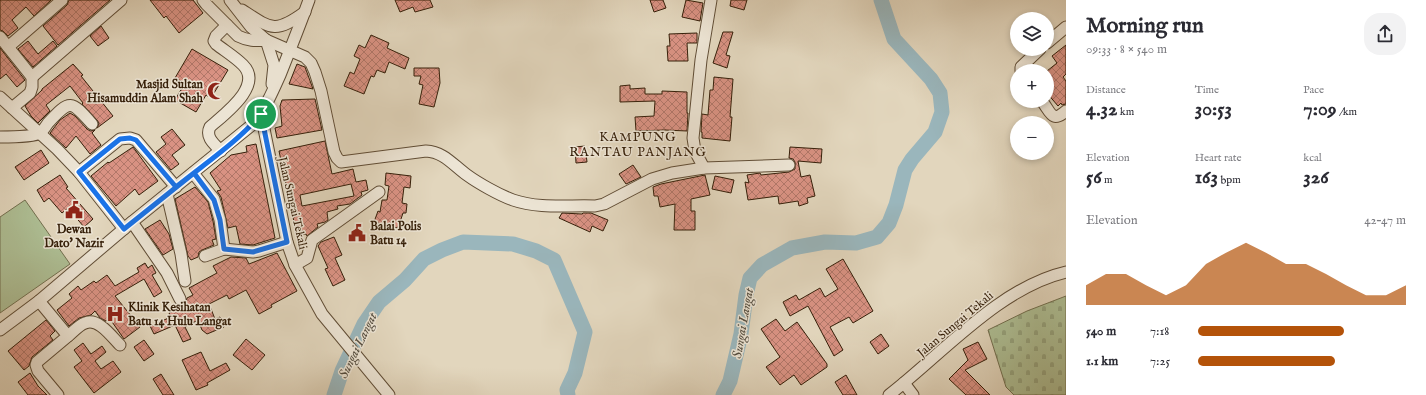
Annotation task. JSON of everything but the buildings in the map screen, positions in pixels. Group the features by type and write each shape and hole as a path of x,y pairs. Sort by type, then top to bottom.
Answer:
{"street":[{"path":"8,47 62,0"},
{"path":"32,77 121,0"},
{"path":"203,0 238,36 251,41 266,40"},
{"path":"0,330 39,301 128,226 246,131 261,114 270,97 290,51 309,0"},
{"path":"704,168 695,151 693,138 701,60 712,0"},
{"path":"231,1 261,22 270,26 281,27 305,12"},
{"path":"231,1 251,27 266,40 304,57 311,63 316,72 334,152 341,162 432,151 446,158 476,181 512,200 534,205 595,206 604,204 652,179 672,173 704,168 789,165"},
{"path":"221,151 208,137 207,132 210,127 240,100 247,89 249,80 248,73 244,66 214,41 216,36 227,25"},
{"path":"1054,37 1066,27"},
{"path":"0,38 32,77 32,87 30,93 12,108"},
{"path":"261,114 273,82 274,65 266,40"},
{"path":"1023,64 1032,56"},
{"path":"0,97 40,133 79,172 128,226 168,273 180,299"},
{"path":"0,137 15,137 40,133 64,107 69,105 78,108 92,124"},
{"path":"1047,108 1053,116 1056,117 1059,117 1066,111"},
{"name":"Jalan Sungai Tekali","path":"261,114 287,242 295,265 322,314 389,395"},
{"path":"79,172 120,139 130,138 136,140 171,191 185,281"},
{"path":"194,173 214,200 220,220 224,249"},
{"path":"295,265 306,258 312,240 379,192"},
{"path":"206,256 224,249 253,252 287,242"},
{"name":"Jalan Sungai Tekali","path":"889,395 987,312 1007,298 1037,282 1066,272"},
{"path":"39,301 68,336"},
{"path":"58,395 38,371 36,365 37,362 84,323 90,321 101,326 120,345"},
{"path":"904,383 913,395"}],"green space":[{"path":"25,200 70,264 0,313 0,217"},
{"path":"1066,296 1066,395 1014,395 1006,387 988,330 1027,311"}],"waterway":[{"name":"Sungai Langat","path":"723,395 730,381 741,334 746,295 750,278 762,265 792,248 825,242 856,243 877,237 889,223 896,205 905,170 912,159 935,132 942,112 940,93 931,79 894,39 881,0"},
{"name":"Sungai Langat","path":"334,395 342,371 364,324 379,302 405,280 424,259 463,242 513,244 536,251 554,260 585,332 575,373 567,390 568,395"}],"place":[{"name":"Masjid Sultan Hisamuddin Alam Shah","path":"216,91"},
{"name":"Dewan Dato' Nazir","path":"74,210"},
{"name":"Balai Polis Batu 14","path":"357,233"},
{"name":"Klinik Kesihatan Batu 14 Hulu Langat","path":"115,314"}],"district":[{"name":"KAMPUNG RANTAU PANJANG","path":"638,144"}],"route":[{"path":"261,114 287,242 259,251 253,252 224,249 220,220 214,200 194,173 124,229 79,172 120,139 130,138 136,140 176,187 246,131 261,114"}]}
